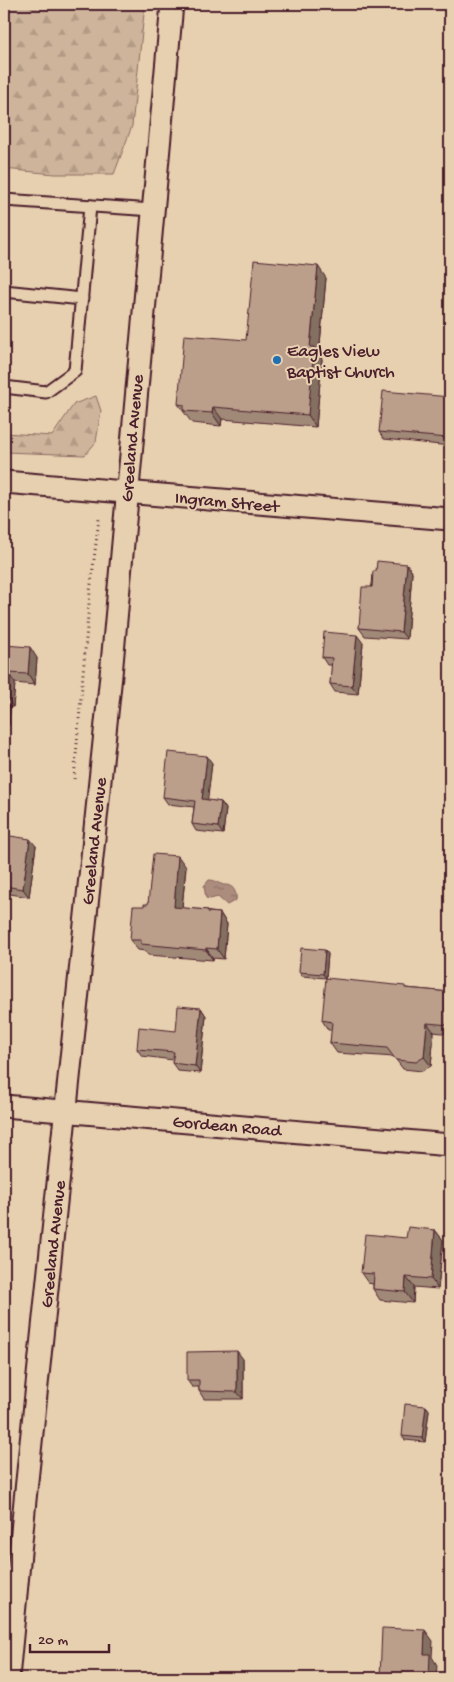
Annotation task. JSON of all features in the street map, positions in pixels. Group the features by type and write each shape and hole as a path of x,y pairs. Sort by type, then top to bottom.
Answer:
{"street":[{"name":"Greeland Avenue","path":"8,1678 110,675 172,4"},
{"name":"Ingram Street","path":"4,482 450,519"},
{"name":"Gordean Road","path":"4,1106 450,1145"}],"lane":[{"path":"4,200 152,210"},
{"path":"4,387 46,392 75,371 90,206"},
{"path":"4,291 82,299"}],"green space":[{"path":"4,4 145,4 132,126 114,174 55,174 4,169"},
{"path":"96,396 101,411 96,442 85,455 4,452 4,433 52,436 74,404"}],"water":[{"path":"209,880 232,887 236,900 227,905 218,897 206,898 204,886"}],"building":[{"path":"254,260 318,266 310,347 314,347 308,415 213,407 212,413 184,411 184,405 178,404 184,335 246,340"},
{"path":"383,391 450,397 448,438 379,432"},
{"path":"377,561 407,564 401,632 359,628 362,587 372,587 373,571 376,571"},
{"path":"324,632 357,635 352,686 330,684 332,658 322,657"},
{"path":"4,645 30,647 28,674 8,673 6,697 4,697"},
{"path":"168,752 207,756 202,799 221,802 218,827 192,824 195,801 163,797"},
{"path":"4,835 30,839 23,889 4,886"},
{"path":"153,854 178,856 174,907 220,913 217,949 206,948 206,950 141,944 141,940 130,940 133,906 148,904"},
{"path":"301,948 325,950 323,974 299,972"},
{"path":"326,978 450,992 450,1025 427,1023 424,1057 416,1062 396,1060 387,1048 330,1043 332,1022 322,1020"},
{"path":"178,1006 201,1008 195,1066 172,1063 174,1052 137,1049 139,1027 176,1031"},
{"path":"408,1227 435,1230 431,1279 406,1277 405,1292 373,1289 374,1274 361,1273 365,1234 406,1238"},
{"path":"237,1351 237,1392 199,1391 199,1380 187,1380 187,1352"},
{"path":"405,1404 426,1406 422,1438 402,1436"},
{"path":"382,1628 425,1630 424,1654 430,1654 429,1678 380,1678"}],"place":[{"name":"Eagles View Baptist Church","path":"277,360"}]}
